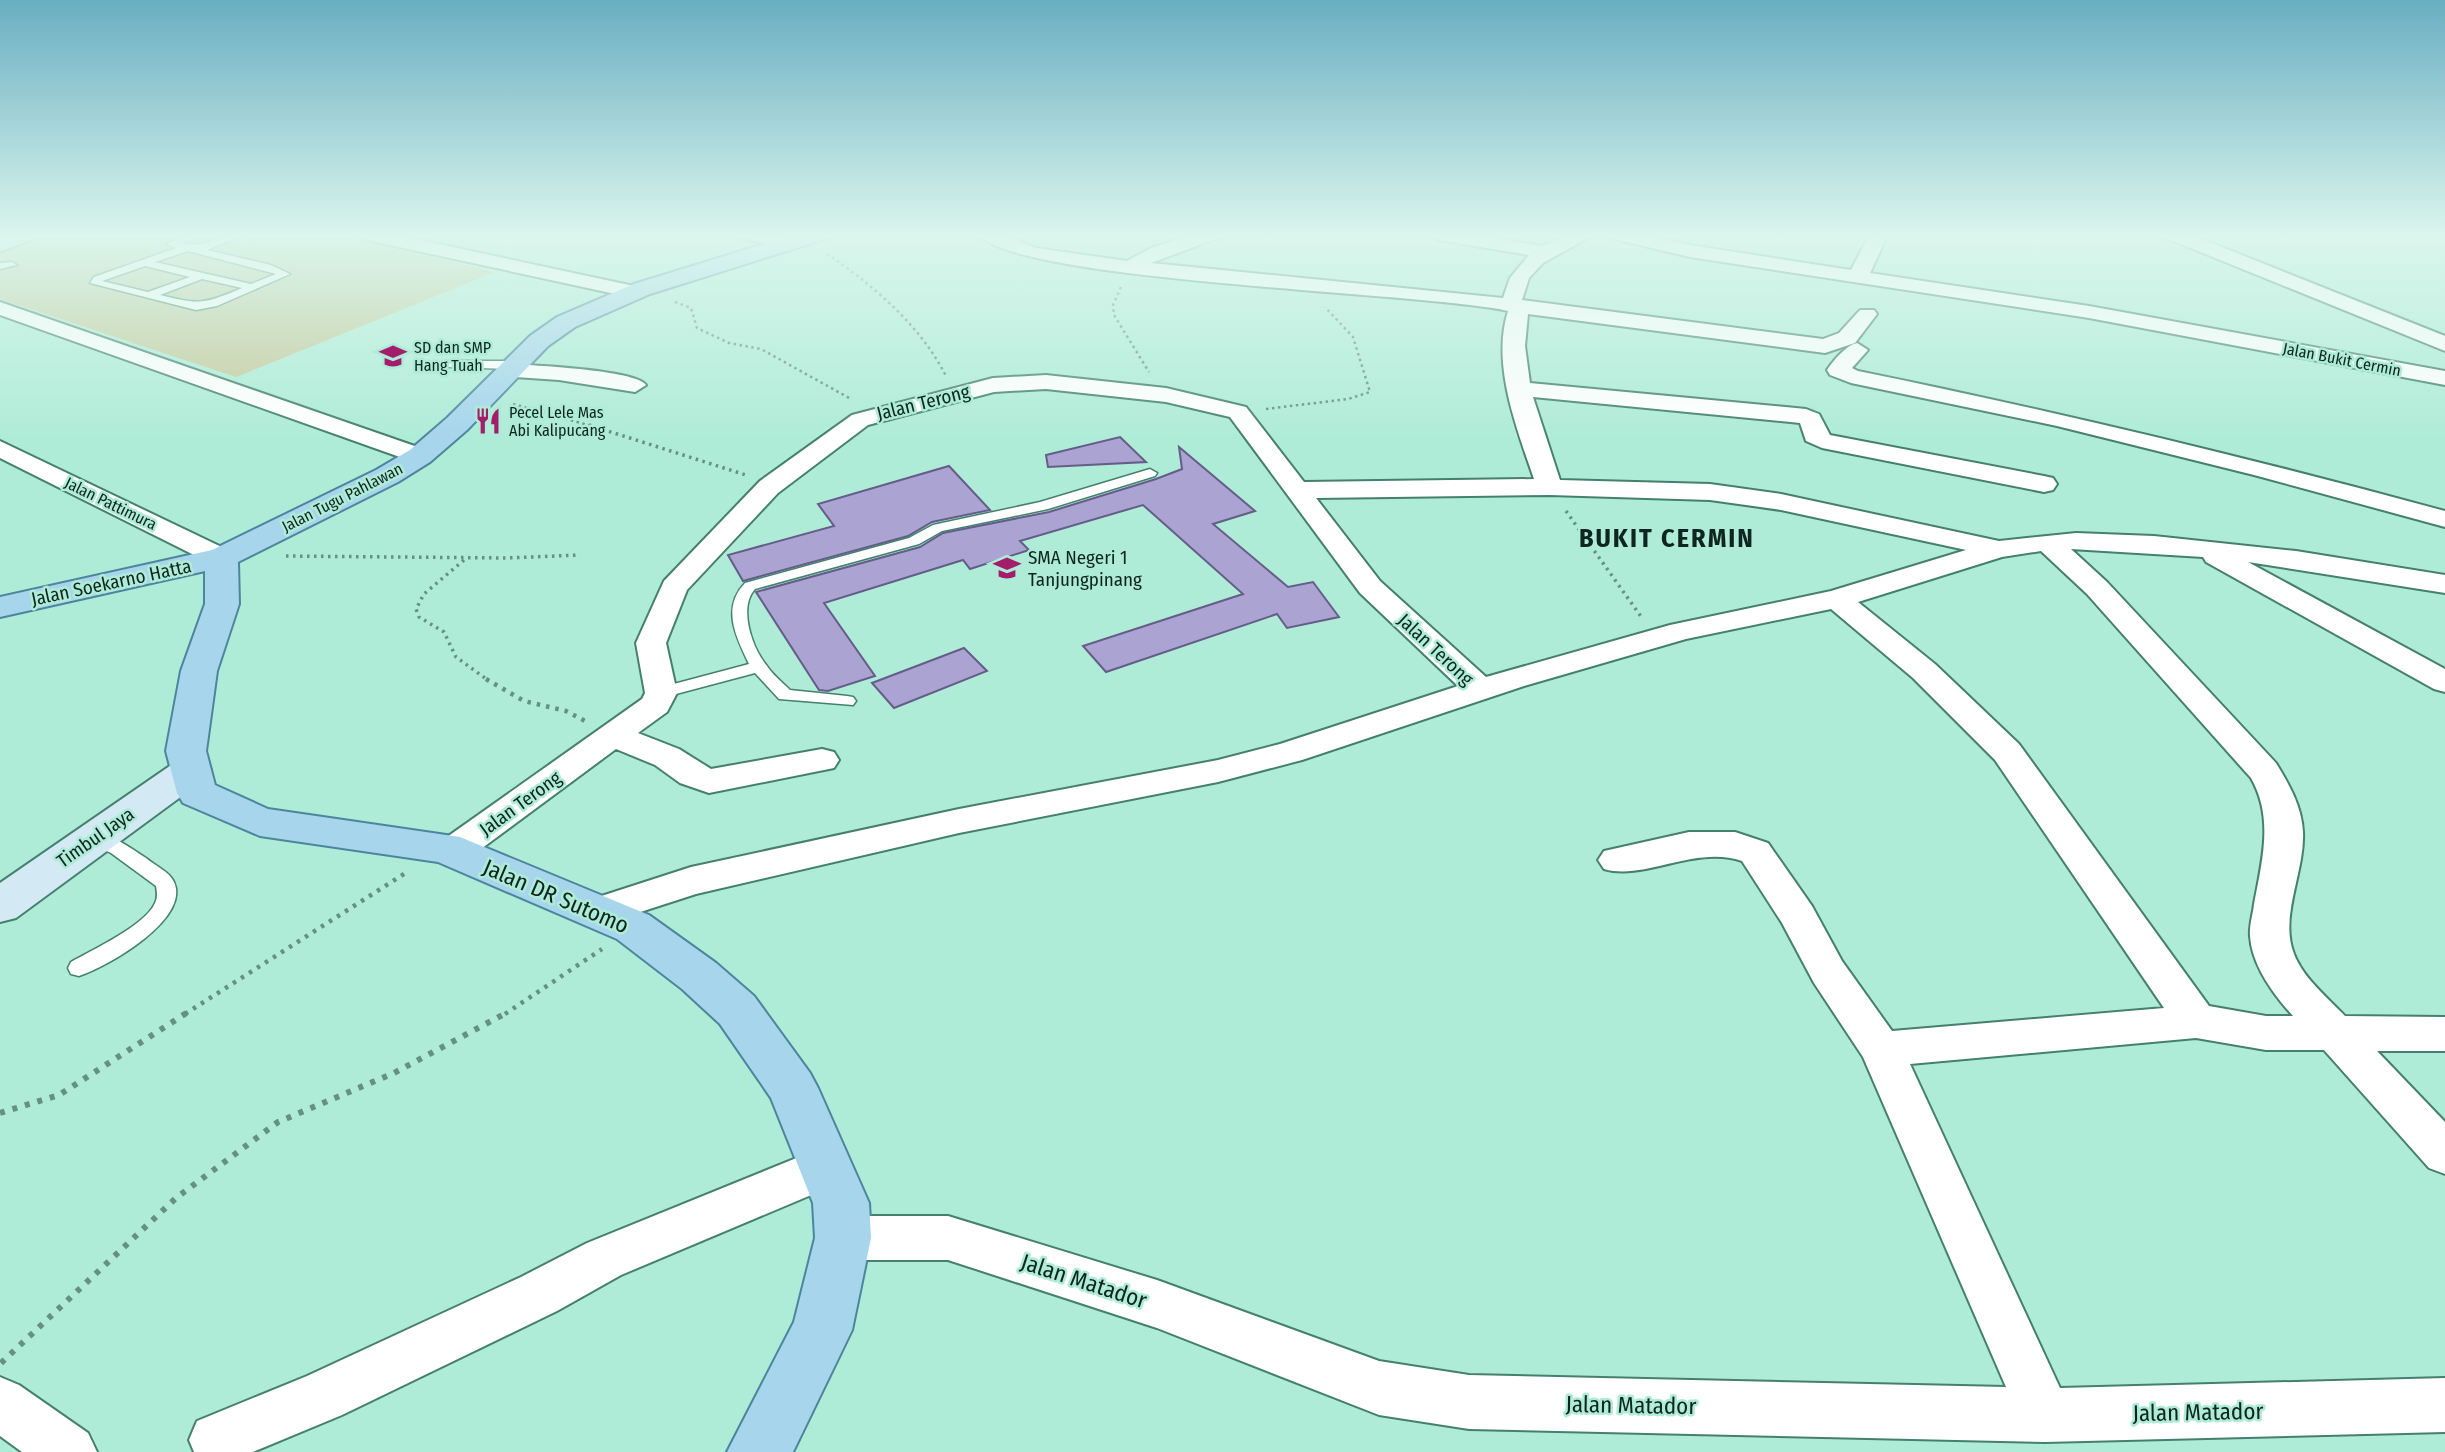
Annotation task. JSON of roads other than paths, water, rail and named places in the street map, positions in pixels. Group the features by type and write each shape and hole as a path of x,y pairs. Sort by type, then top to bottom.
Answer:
{"main road":[{"name":"Jalan Tugu Pahlawan","path":"222,558 387,476 420,456 544,336 566,321 611,302"},
{"name":"Jalan Soekarno Hatta","path":"0,607 222,558"},
{"name":"Jalan DR Sutomo","path":"222,558 222,604 199,671 186,751 197,793 260,822 449,850 615,919 699,975 737,1010 792,1088 841,1203 843,1238 822,1330 759,1452"}],"street":[{"path":"1465,302 1825,346 1847,338 1867,314"},
{"path":"1516,302 1513,326 1522,389 1538,455 1550,487"},
{"name":"Jalan Bukit Cermin","path":"2016,302 2089,312 2445,378"},
{"path":"2341,302 2445,344"},
{"path":"0,308 420,456"},
{"path":"1857,350 1838,370 1851,376 2160,444 2445,519"},
{"path":"511,368 635,385"},
{"name":"Jalan Terong","path":"449,850 614,736 654,705 661,693 651,643 674,587 776,481 841,431 876,414 993,385 1046,382 1166,395 1238,412 1370,587 1482,691"},
{"path":"1522,389 1806,416 1811,419 1815,436 1822,441 2044,484"},
{"name":"Jalan Pattimura","path":"0,448 222,558"},
{"path":"1297,490 1550,487 1671,490 1749,496 1998,549"},
{"path":"615,919 691,881 959,821 1218,771 1290,752 1657,638 1837,599 1998,549 2098,540 2201,548 2323,562 2445,584"},
{"path":"2048,543 2097,588 2246,750 2276,791 2285,832 2269,935 2281,972 2445,1154"},
{"path":"2201,548 2445,682"},
{"path":"1837,599 1924,671 2007,752 2196,1021"},
{"path":"614,736 667,757 692,775 709,781 822,760"},
{"name":"Timbul Jaya","path":"0,906 191,770"},
{"path":"1617,860 1689,845 1735,845 1755,852 1798,916 1828,972 1881,1049 2045,1415"},
{"path":"1881,1049 2111,1031 2196,1021 2266,1033 2445,1034"},
{"path":"216,1440 323,1396 539,1294 604,1259 826,1167"},
{"name":"Jalan Matador","path":"843,1238 948,1238 1157,1304 1379,1388 1469,1402 2045,1415 2445,1405"},
{"path":"0,1404 69,1452"}],"lane":[{"path":"173,302 196,307 212,302"},
{"path":"449,363 511,368"},
{"path":"847,701 785,695 758,667 743,632 739,605 750,586 914,541 950,525 1043,506 1150,473"},
{"path":"661,693 758,667"},
{"path":"79,968 155,919 164,907 168,895 165,883 118,848 94,837"}],"place":[{"name":"SD dan SMP Hang Tuah","path":"393,356"},
{"name":"Pecel Lele Mas Abi Kalipucang","path":"488,421"},
{"name":"SMA Negeri 1 Tanjungpinang","path":"1007,568"}],"district":[{"name":"BUKIT CERMIN","path":"1667,538"}]}
